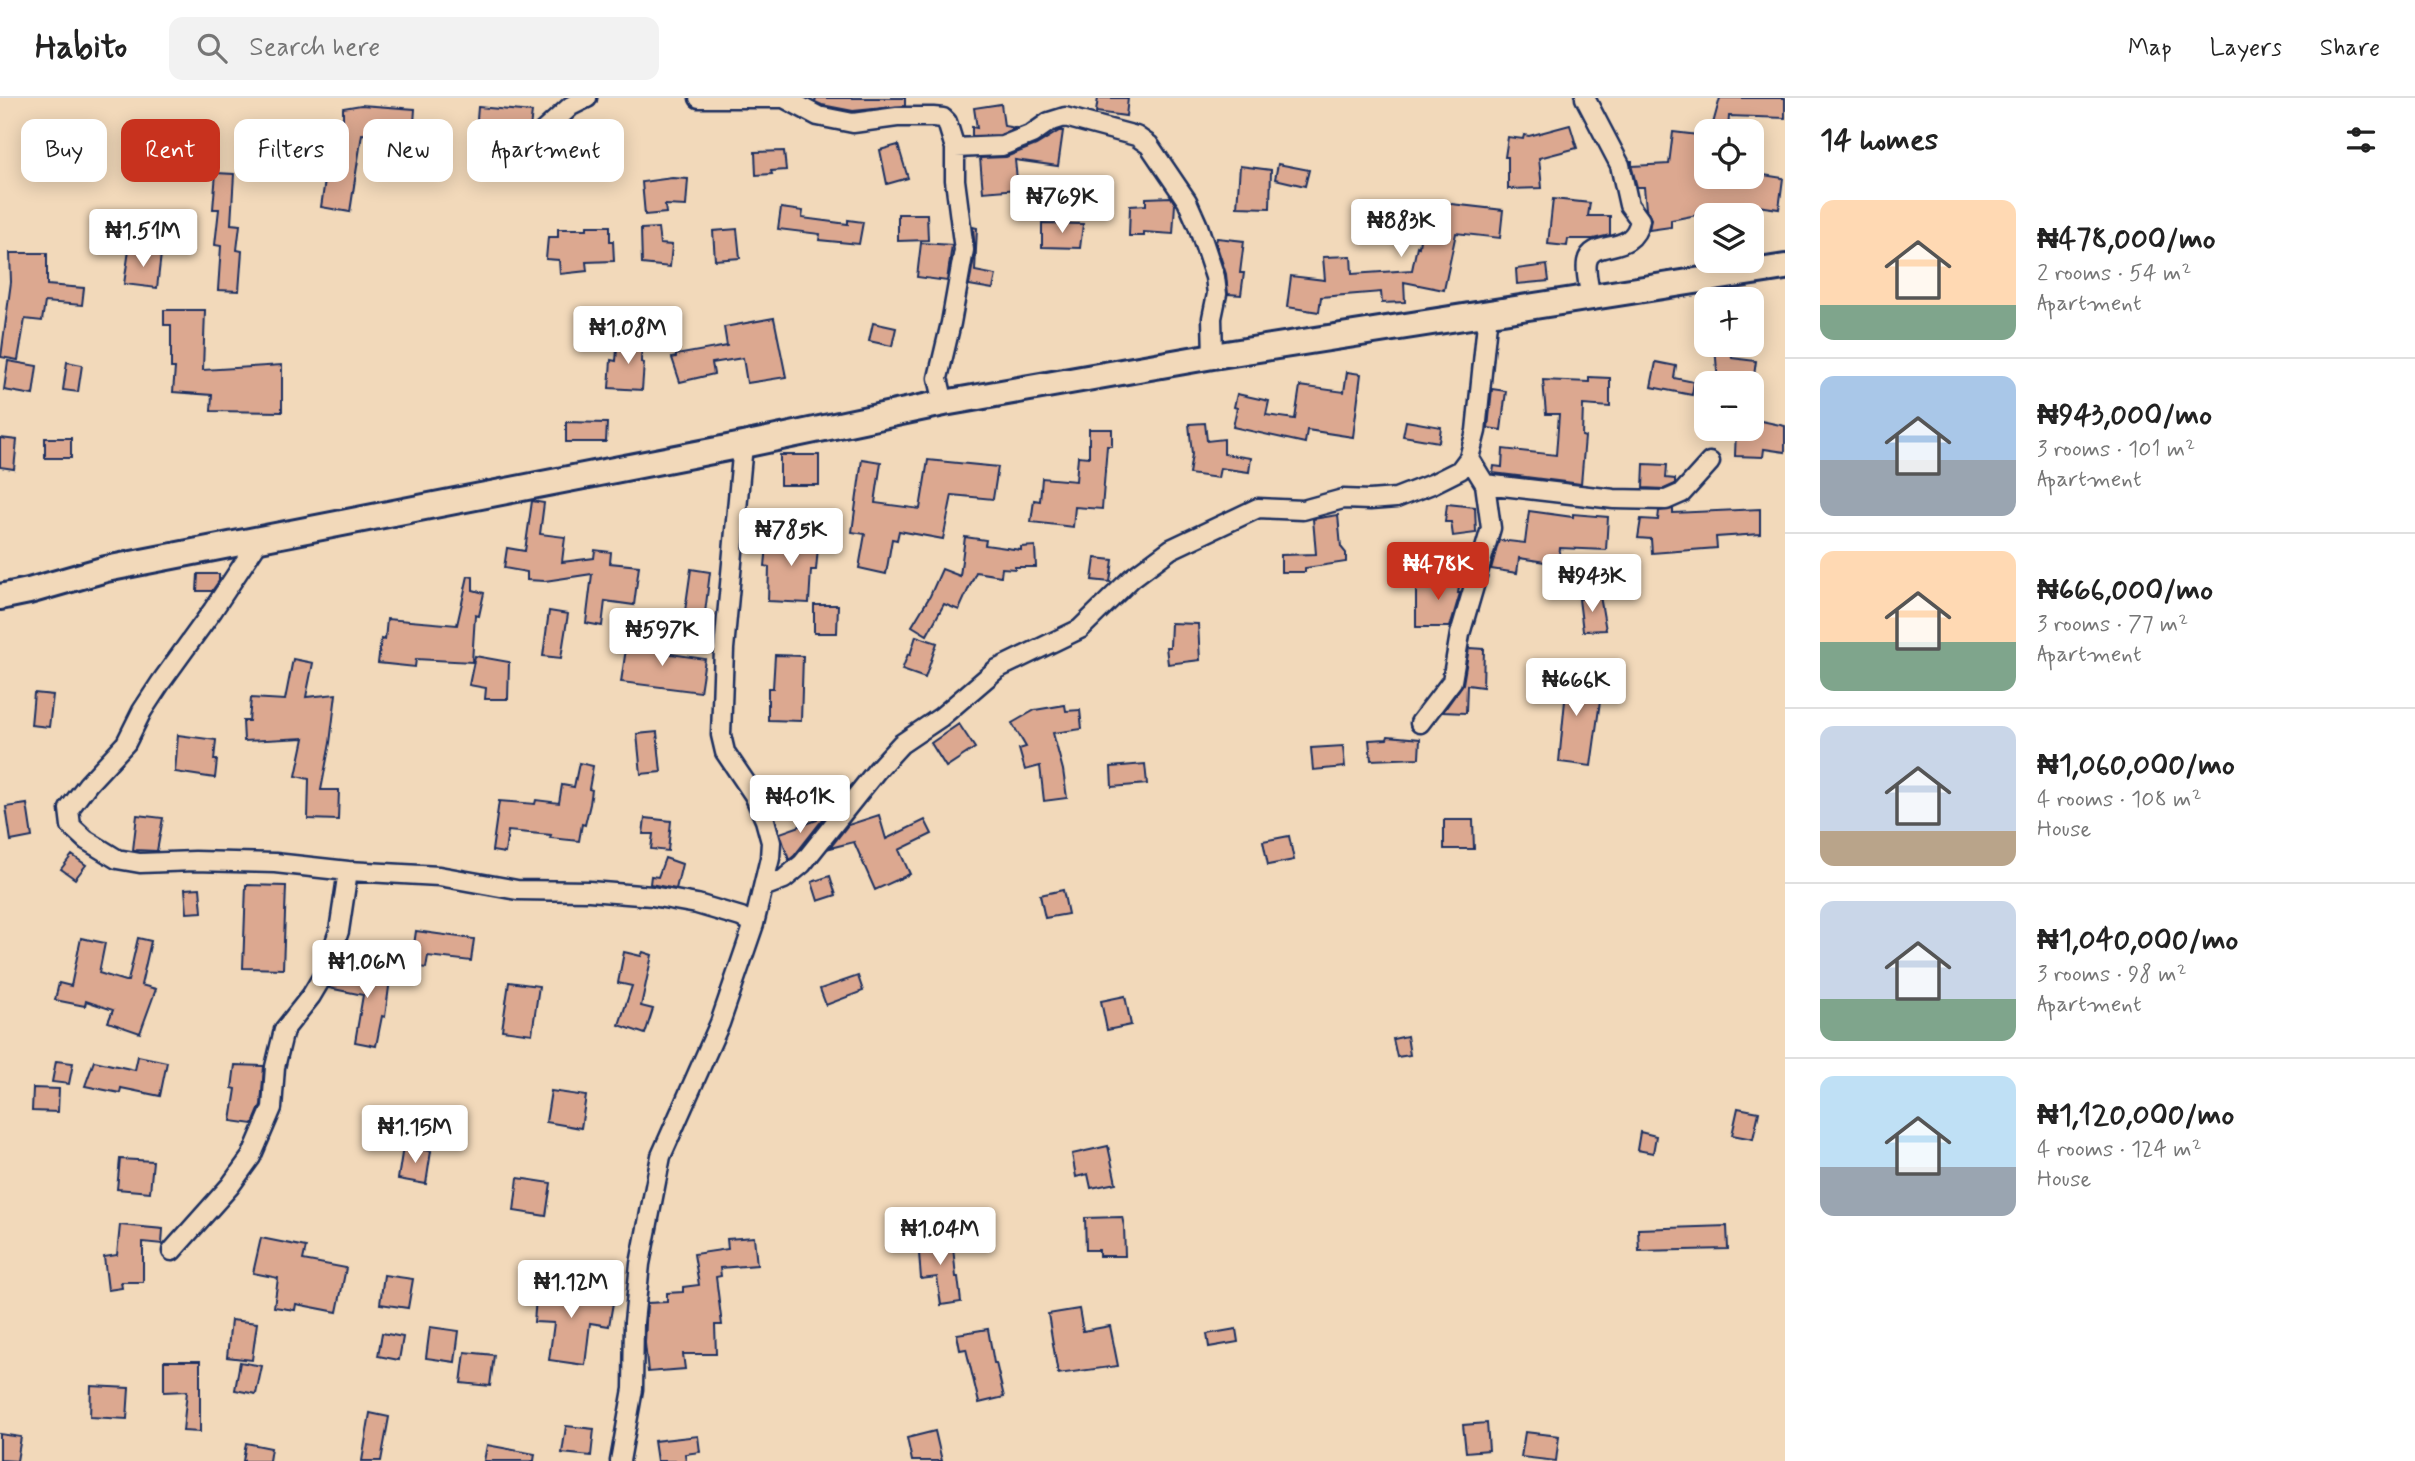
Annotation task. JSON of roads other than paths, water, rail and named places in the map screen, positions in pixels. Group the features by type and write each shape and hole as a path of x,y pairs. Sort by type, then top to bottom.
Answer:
{"street":[{"path":"556,119 570,106 587,98"},
{"path":"699,98 783,98 818,116 853,123 897,117 943,118 947,122 955,148 955,180 964,250 938,378 944,403"},
{"path":"1585,98 1620,164 1629,205 1640,220 1638,232 1633,238 1594,251 1589,256 1587,264 1591,297"},
{"path":"955,148 1002,146 1032,134 1049,122 1065,117 1136,136 1149,145 1187,201 1215,277 1217,293 1212,318 1213,356"},
{"path":"0,597 106,569 237,555 260,539 944,403 1213,356 1785,267"},
{"path":"763,887 788,876 802,864 901,744 941,717 997,669 1080,629 1132,578 1171,550 1258,508 1304,510 1343,499 1396,498 1447,478 1460,470 1469,458 1476,430 1488,313"},
{"path":"620,1461 633,1389 634,1322 640,1264 661,1156 720,1023 754,924 770,858 771,842 765,820 754,795 725,752 721,735 724,649 743,445"},
{"path":"1420,723 1452,681 1460,634 1491,528 1485,484 1469,458"},
{"path":"1485,484 1614,499 1666,500 1682,493 1710,462"},
{"path":"237,555 213,610 155,692 126,744 88,784 69,809 71,826 86,840 117,859 140,863 275,863 348,871 439,876 517,890 589,891 652,896 697,904 741,917 754,924"},
{"path":"770,858 788,876"},
{"path":"172,1251 230,1186 251,1157 272,1108 275,1067 284,1030 311,996 324,974 339,931 348,871"}]}
